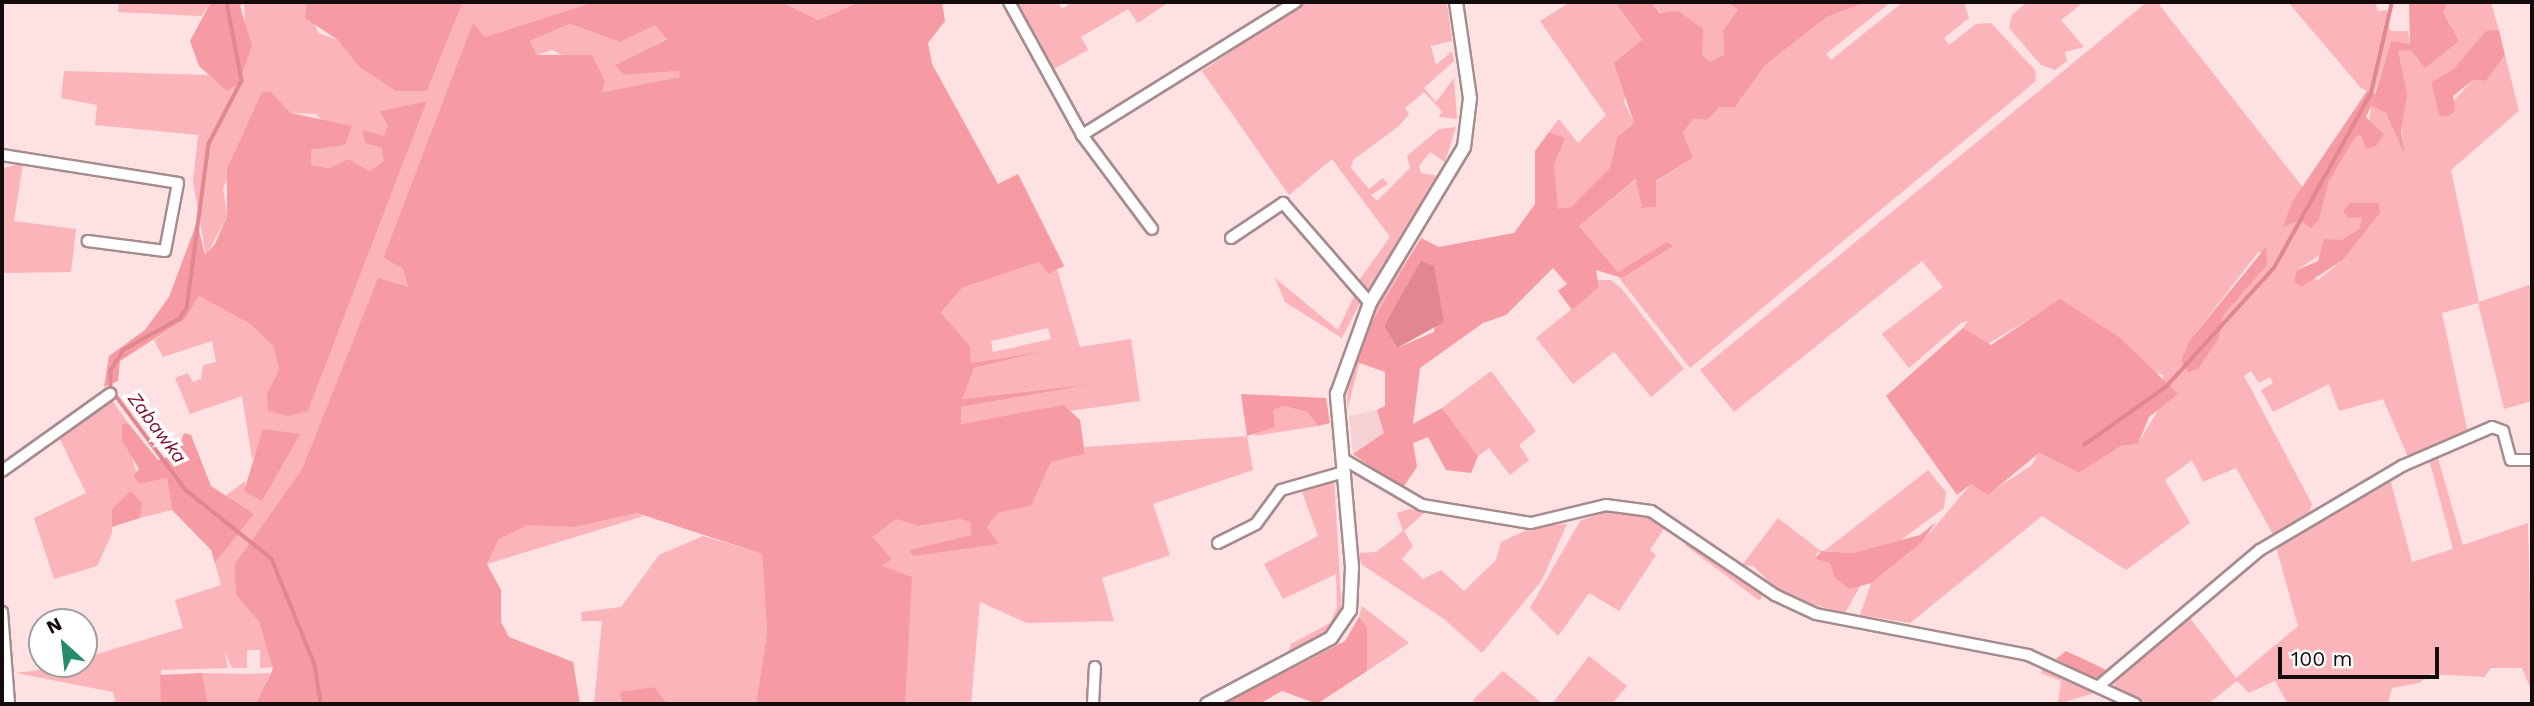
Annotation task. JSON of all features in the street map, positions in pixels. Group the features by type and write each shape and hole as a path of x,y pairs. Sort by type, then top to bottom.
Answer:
{"street":[{"path":"1009,2 1082,135 1152,229"},
{"path":"1082,135 1296,2"},
{"path":"1207,704 1342,626 1352,567 1337,394 1370,303 1464,147 1470,99 1456,2"},
{"path":"2,155 178,183 165,251 88,241"},
{"path":"1231,238 1283,203 1370,303"},
{"path":"2,471 110,394"},
{"path":"2100,685 2260,550 2402,466 2492,427 2503,431 2511,460 2532,460"},
{"path":"1218,543 1256,524 1281,490 1343,466 1422,505 1531,523 1606,505 1651,511 1775,595 1815,614 2028,656 2100,685 2135,704"},
{"path":"2,612 5,683 9,704"},
{"path":"1093,704 1094,667"}],"shaded area":[{"path":"119,2 211,2 201,16 118,12"},
{"path":"211,2 244,2 240,6 252,46 238,84 227,91 199,66 190,41"},
{"path":"244,2 307,2 318,33 338,40 358,66 427,91 463,2 594,2 485,37 473,24 383,258 403,269 408,288 378,279 302,469 234,565 236,595 259,622 273,667 260,668 260,650 247,650 247,668 232,668 225,652 228,668 161,670 161,704 116,704 113,692 42,678 98,678 98,654 183,628 175,600 221,585 215,563 254,514 224,497 245,481 245,491 259,451 252,459 242,396 190,414 175,378 188,373 193,382 201,379 203,365 216,362 212,341 163,357 154,340 185,319 199,296 250,324 273,346 279,370 267,393 308,411 427,101 379,111 388,126 384,161 370,171 349,159 329,168 311,165 311,150 345,145 316,114 291,113 271,92 223,188 227,216 206,256 193,182 198,135 95,125 97,105 61,98 64,71 212,75 221,81 245,23"},
{"path":"307,2 463,2 427,91 396,91 358,66 338,40 305,18"},
{"path":"594,2 781,2 818,20 860,2 942,2 945,21 928,43 932,64 998,184 1018,174 1064,266 1048,274 1039,262 962,288 941,313 970,346 971,363 1046,351 974,368 962,399 1099,383 961,407 961,424 1064,405 1080,420 1085,454 1051,462 1031,506 998,513 987,527 999,544 913,556 909,550 971,535 971,523 961,519 918,526 896,519 873,537 892,559 882,566 912,577 905,704 756,704 767,633 762,554 637,513 575,527 527,525 499,539 487,564 501,590 501,622 509,637 573,662 580,704 255,704 273,669 259,622 236,595 234,565 302,469 378,278 408,287 403,269 383,258 473,23 485,37","holes":["570,24 620,42 655,25 667,39 615,65 624,75 679,71 680,77 602,92 605,81 592,55 537,55 530,41"]},
{"path":"781,2 860,2 818,20"},
{"path":"1015,2 1058,2 1062,9 1073,2 1169,2 1138,23 1128,9 1081,37 1088,50 1050,71"},
{"path":"1305,2 1446,2 1448,10 1452,41 1431,46 1436,65 1452,51 1454,61 1424,88 1436,102 1454,78 1457,119 1439,117 1442,111 1424,92 1405,108 1409,114 1399,126 1353,160 1351,168 1369,189 1383,178 1388,184 1371,195 1377,201 1410,168 1407,156 1439,129 1456,127 1445,162 1430,152 1419,166 1421,173 1438,176 1367,291 1358,282 1390,237 1332,159 1289,195 1202,71"},
{"path":"1570,2 1615,2 1642,41 1624,102 1634,123 1617,137 1610,168 1571,207 1557,210 1554,164 1564,138 1549,132 1559,119 1578,143 1606,115 1540,21"},
{"path":"1615,2 1651,2 1660,13 1678,11 1703,29 1702,55 1710,62 1724,55 1723,30 1738,10 1727,2 1866,2 1827,17 1764,66 1735,107 1720,107 1707,120 1693,119 1683,133 1693,158 1656,181 1656,207 1642,208 1636,179 1579,226 1618,272 1667,242 1673,246 1622,278 1596,270 1599,287 1572,310 1558,291 1567,284 1553,268 1506,315 1483,323 1420,368 1413,424 1442,408 1478,456 1471,473 1446,470 1428,437 1413,443 1417,467 1402,489 1353,454 1384,433 1377,410 1385,406 1385,372 1357,362 1369,327 1421,238 1439,247 1514,233 1535,204 1535,151 1549,132 1565,138 1554,164 1558,209 1571,207 1610,168 1617,137 1634,123 1614,63 1642,40","holes":["1439,298 1434,332 1397,348 1384,326 1397,304"]},
{"path":"1651,2 1727,2 1738,10 1723,30 1724,55 1710,63"},
{"path":"1866,2 1891,2 1826,54 1831,60 1903,2 1964,2 1969,18 1944,38 1949,45 1976,24 1991,23 2035,70 2036,81 1690,368 1619,278 1672,246 1666,243 1618,272 1579,226 1637,179 1642,208 1656,207 1656,182 1693,158 1683,133 1693,119 1707,120 1720,107 1741,100 1749,79 1764,66 1827,17"},
{"path":"2027,2 2084,2 2061,20 2084,47 2065,52 2067,61 2055,70 2041,65 2009,28 2012,15"},
{"path":"2147,2 2157,2 2305,190 2292,202 2299,220 2319,220 2329,181 2356,136 2361,134 2366,149 2371,106 2386,113 2403,148 2398,51 2451,25 2443,12 2448,2 2491,2 2499,30 2486,32 2453,71 2431,82 2439,116 2473,80 2486,81 2505,55 2519,111 2451,170 2479,302 2532,284 2532,401 2504,409 2478,303 2442,313 2468,433 2409,459 2383,399 2339,411 2329,384 2273,412 2261,390 2273,383 2270,377 2259,383 2251,371 2244,376 2312,504 2307,522 2274,536 2236,468 2203,482 2192,460 2165,480 2190,523 2126,570 2042,516 1910,623 1860,615 1871,583 1884,567 1923,541 1971,484 1988,494 2032,465 2038,453 2079,473 2121,446 2138,444 2165,398 2163,375 2150,371 2100,325 2036,315 1984,346 1963,328 1968,321 1961,323 1909,368 1882,334 1943,287 1922,261 1734,412 1700,370","holes":["2379,203 2380,213 2343,260 2318,280 2297,270 2359,229 2362,217 2343,211 2350,204","2259,251 2267,265 2223,316 2219,338 2209,348 2190,340"]},
{"path":"2288,2 2375,2 2378,11 2387,10 2390,31 2408,31 2410,45 2391,41 2374,94 2361,88"},
{"path":"2409,2 2448,2 2443,12 2459,41 2425,68 2411,50 2398,51 2407,94 2401,132 2405,155 2386,113 2371,106 2366,117 2384,134 2376,146 2366,149 2361,135 2356,136 2329,181 2319,220 2311,228 2300,220 2283,227 2292,202 2367,91 2375,94 2391,41 2410,44"},
{"path":"570,24 620,42 655,24 667,38 616,65 624,75 680,71 680,77 601,92 568,58 552,50 537,55 530,41"},
{"path":"2499,30 2505,55 2486,81 2473,80 2453,96 2455,110 2449,116 2439,116 2431,82 2453,70 2486,31"},
{"path":"262,92 271,92 291,113 352,126 345,145 311,150 311,165 329,168 349,159 370,171 384,161 382,148 365,143 362,130 384,136 388,126 379,111 427,101 308,411 288,416 268,411 267,393 279,370 273,346 250,324 199,296 185,319 120,361 118,381 104,387 109,356 145,330 169,297 197,222 205,255 215,244 227,216 227,169"},
{"path":"23,163 14,221 76,229 71,272 2,273 4,168"},
{"path":"2350,203 2379,203 2380,213 2343,260 2301,287 2294,282 2297,270 2318,261 2324,239 2342,240 2359,229 2362,217 2348,218 2343,211"},
{"path":"1423,236 1369,327 1347,410 1348,374 1368,318"},
{"path":"2266,247 2267,265 2223,316 2219,338 2198,369 2188,372 2181,361 2190,340"},
{"path":"1421,261 1434,266 1444,322 1397,348 1384,326"},
{"path":"1039,262 1048,274 1057,269 1080,347 1131,339 1140,401 1070,411 1063,406 961,424 961,407 1099,383 961,399 974,368 1046,351 971,363 970,346 941,314 962,288","holes":["1048,328 1051,339 993,352 991,341"]},
{"path":"1275,278 1338,330 1355,294 1361,301 1342,338 1285,302"},
{"path":"1598,280 1611,280 1622,289 1684,369 1651,397 1614,352 1573,384 1536,338 1599,287"},
{"path":"2060,299 2119,337 2178,394 2149,417 2138,444 2121,446 2079,473 2039,453 1988,495 1971,484 1957,495 1886,396 1963,328 1991,345"},
{"path":"1491,371 1536,431 1519,445 1529,460 1510,475 1489,448 1478,456 1442,408"},
{"path":"1241,394 1326,398 1330,423 1318,426 1307,412 1284,406 1273,410 1275,427 1247,436"},
{"path":"110,397 128,423 122,424 140,484 167,478 172,510 140,518 141,504 112,509 112,533 97,566 54,579 34,518 86,493 59,437"},
{"path":"1284,406 1307,412 1318,426 1254,436 1273,410"},
{"path":"1377,410 1385,433 1353,454 1349,416"},
{"path":"128,423 158,460 177,454 184,433 191,435 211,486 254,514 215,563 211,550 172,510 167,478 140,484 133,476 139,469 122,440 122,424"},
{"path":"263,429 300,434 262,501 244,491"},
{"path":"1247,436 1253,470 1153,504 1170,555 1102,578 1114,621 1027,623 980,602 971,704 905,704 881,566 892,559 873,537 896,519 918,526 961,519 971,523 971,535 910,550 998,544 986,527 998,513 1031,506 1051,462 1085,454 1085,447"},
{"path":"2437,455 2463,545 2528,523 2532,692 2522,668 2491,668 2484,677 2430,674 2419,683 2392,688 2388,704 2288,704 2275,681 2249,693 2237,681 2208,704 2144,704 2114,686 2119,674 2190,618 2236,678 2298,626 2275,543 2390,479 2412,562 2453,549 2429,459"},
{"path":"1928,470 1946,492 1944,508 1901,540 1852,553 1824,551"},
{"path":"1334,477 1342,616 1318,639 1288,654 1291,644 1330,623 1337,608 1336,574 1283,599 1264,564 1318,536 1300,486"},
{"path":"131,491 142,504 140,518 112,527 112,509"},
{"path":"1410,509 1425,512 1404,531 1413,546 1402,559 1423,579 1441,570 1464,591 1496,560 1501,542 1533,527 1567,524 1542,580 1482,653 1444,619 1361,564 1359,553 1376,552 1403,531 1397,513"},
{"path":"1609,510 1642,513 1665,527 1650,550 1656,555 1619,611 1589,593 1558,636 1530,608 1580,521"},
{"path":"637,513 644,516 487,564 499,539 527,524 575,527"},
{"path":"1778,518 1821,551 1815,554 1830,563 1834,577 1857,587 1863,581 1845,613 1785,597 1753,566 1742,565"},
{"path":"1936,522 1923,541 1871,583 1850,589 1834,577 1830,563 1816,559 1821,551 1852,553 1920,535"},
{"path":"703,536 762,554 767,633 756,704 668,704 654,687 620,693 622,704 594,704 602,621 582,621 581,612 621,607 659,555"},
{"path":"1692,541 1763,593 1760,601 1685,545"},
{"path":"1362,606 1409,643 1367,671 1367,627 1359,617"},
{"path":"1359,617 1367,627 1367,671 1317,704 1282,691 1259,704 1224,704 1345,641"},
{"path":"2066,651 2110,672 2098,680 2056,659"},
{"path":"1589,656 1627,686 1612,704 1552,704"},
{"path":"2043,667 2100,691 2058,704 2061,681 2041,673"},
{"path":"1503,671 1543,704 1476,704 1473,700"},
{"path":"202,673 270,673 255,704 208,704"},
{"path":"202,673 208,704 161,704 160,675"},
{"path":"654,687 668,704 622,704 620,692"}],"waterway":[{"name":"Zabawka","path":"227,2 242,81 209,144 187,308 180,319 124,350 111,371 111,389 186,490 272,559 315,665 321,704"},
{"path":"2084,445 2166,387 2274,268 2371,93 2392,2"}]}
